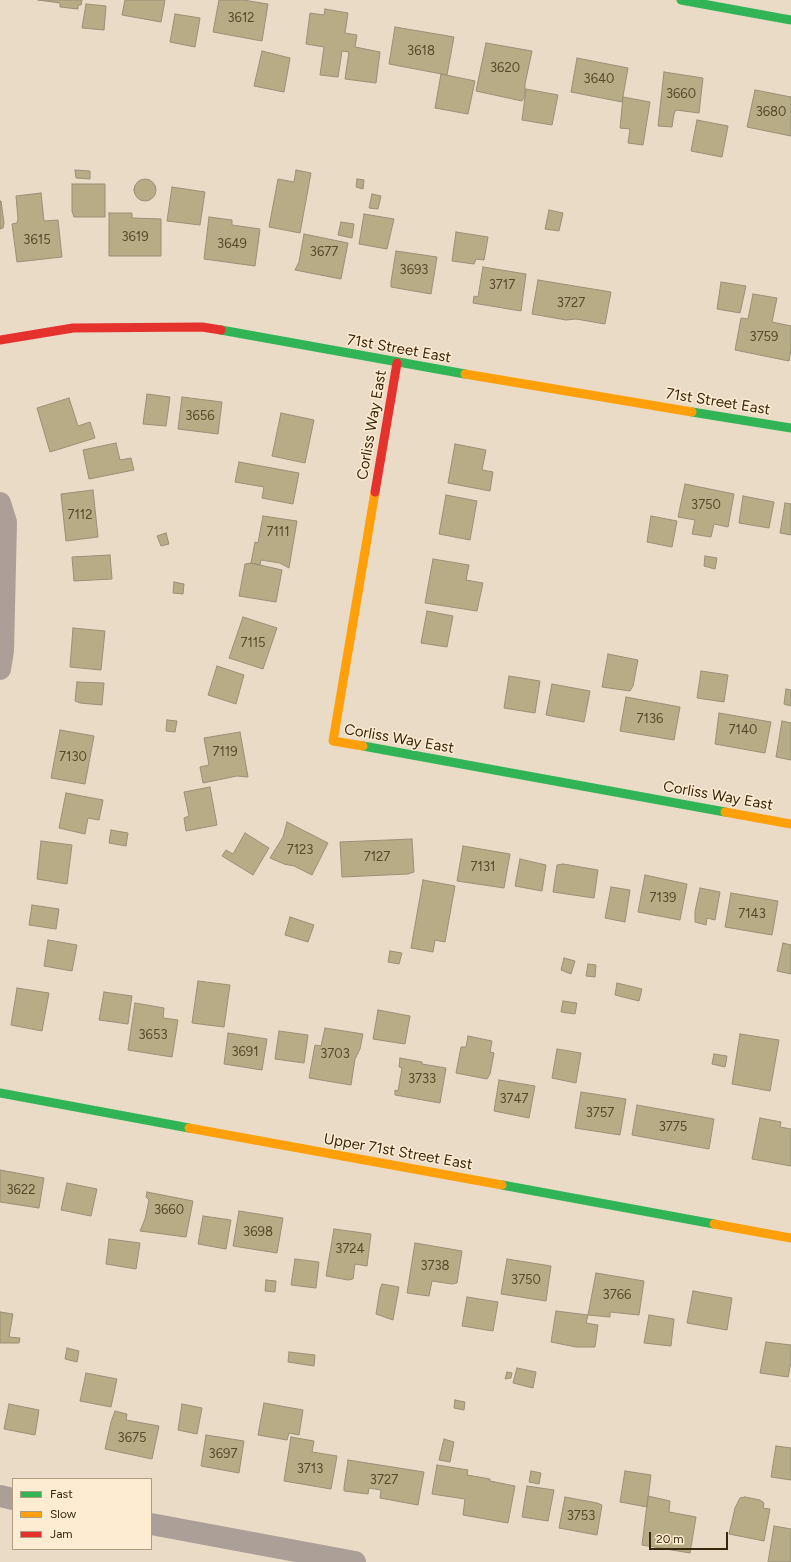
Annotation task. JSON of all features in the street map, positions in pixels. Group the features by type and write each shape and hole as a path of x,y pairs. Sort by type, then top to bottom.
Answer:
{"street":[{"path":"681,0 791,20"},
{"name":"71st Street East","path":"0,340 72,328 202,327 397,363 791,428"},
{"name":"Corliss Way East","path":"397,363 332,741 791,824"},
{"path":"0,503 6,522 3,651 0,669"},
{"name":"Upper 71st Street East","path":"0,1093 791,1238"},
{"path":"0,1496 12,1499"},
{"path":"152,1524 355,1562"}],"building":[{"path":"38,0 82,0 81,5 78,5 78,9 60,7 60,3"},
{"path":"125,0 165,0 161,22 122,15"},
{"path":"219,0 243,0 268,4 262,41 213,32"},
{"path":"86,4 106,6 104,30 82,28"},
{"path":"325,9 348,13 345,33 357,35 355,47 380,52 376,83 345,79 349,52 342,51 338,77 320,75 324,47 306,44 310,13 324,15"},
{"path":"175,14 200,18 195,47 170,42"},
{"path":"395,27 454,37 447,75 389,64"},
{"path":"486,43 532,51 525,84 525,95 522,101 476,91"},
{"path":"262,51 290,58 284,92 254,86"},
{"path":"577,58 628,68 622,102 571,92"},
{"path":"664,72 703,78 699,113 676,110 672,127 658,126"},
{"path":"441,74 475,81 468,114 435,108"},
{"path":"526,89 558,95 552,125 522,120"},
{"path":"755,90 791,97 791,136 747,127"},
{"path":"623,97 650,102 643,145 628,143 630,129 620,128"},
{"path":"697,120 728,126 722,157 691,151"},
{"path":"75,170 90,171 90,179 76,178"},
{"path":"296,170 311,173 300,233 269,227 278,179 294,182"},
{"path":"145,179 153,182 156,190 153,198 145,201 137,198 134,190 137,182"},
{"path":"357,179 364,180 363,189 356,187"},
{"path":"72,184 105,184 105,217 74,217 72,211"},
{"path":"172,187 205,192 200,225 167,221"},
{"path":"41,193 44,221 58,220 62,257 17,262 12,224 17,223 18,219 16,196"},
{"path":"372,194 381,196 378,209 369,208"},
{"path":"0,201 4,223 3,228 0,229"},
{"path":"549,210 563,213 559,231 545,229"},
{"path":"109,213 132,213 132,218 161,219 161,256 109,256"},
{"path":"364,214 394,219 387,249 359,244"},
{"path":"209,217 232,220 232,225 260,229 255,266 204,259"},
{"path":"341,222 354,224 352,238 338,235"},
{"path":"456,232 488,237 484,260 476,259 474,264 452,261"},
{"path":"304,234 348,243 341,279 295,270 299,262"},
{"path":"396,251 437,257 431,294 391,287"},
{"path":"483,267 526,274 521,311 473,303 474,296 478,297"},
{"path":"538,280 611,292 605,324 576,319 566,320 532,314"},
{"path":"721,282 746,286 740,313 717,309"},
{"path":"753,294 777,298 772,322 791,326 791,349 789,361 735,350 741,318 748,319"},
{"path":"147,394 170,397 166,426 143,424"},
{"path":"182,397 222,402 218,434 178,429"},
{"path":"69,398 78,426 90,422 95,438 50,452 37,408"},
{"path":"281,413 314,420 305,463 272,456"},
{"path":"116,443 120,460 131,458 134,470 89,479 83,450"},
{"path":"455,444 486,450 482,470 493,472 490,491 448,483"},
{"path":"239,462 299,473 293,504 262,498 264,487 235,482"},
{"path":"685,484 734,494 728,527 714,524 711,537 692,534 695,520 678,517"},
{"path":"93,490 98,537 66,541 61,494"},
{"path":"446,495 477,501 470,540 439,534"},
{"path":"743,496 774,502 769,528 739,523"},
{"path":"785,503 791,504 791,535 780,533"},
{"path":"263,516 297,521 289,568 280,563 261,560 260,565 251,563 255,542 258,543"},
{"path":"651,516 677,521 672,547 647,542"},
{"path":"166,533 169,544 161,546 157,536"},
{"path":"110,555 112,579 74,581 72,557"},
{"path":"705,556 717,558 715,569 704,566"},
{"path":"433,559 469,565 466,580 483,583 477,611 425,603"},
{"path":"251,563 282,570 276,602 239,596 245,564"},
{"path":"174,582 184,584 183,594 173,593"},
{"path":"427,611 453,616 447,647 421,643"},
{"path":"243,617 277,628 263,669 229,658"},
{"path":"73,628 105,631 101,670 70,667"},
{"path":"608,654 638,660 633,686 630,691 602,687"},
{"path":"217,666 244,675 236,704 208,695"},
{"path":"701,671 728,675 724,702 697,698"},
{"path":"509,676 540,681 535,713 504,708"},
{"path":"77,682 104,683 102,705 80,703 75,701"},
{"path":"552,684 590,691 584,722 546,715"},
{"path":"786,689 791,690 791,706 784,704"},
{"path":"626,697 680,707 674,740 620,731"},
{"path":"719,713 771,722 765,753 715,744"},
{"path":"167,720 177,721 175,732 166,731"},
{"path":"782,721 791,723 791,760 776,757"},
{"path":"60,730 94,736 85,784 51,778"},
{"path":"240,732 248,777 237,776 203,783 200,767 209,765 204,738"},
{"path":"210,787 217,825 186,831 184,818 189,816 184,792"},
{"path":"66,793 103,800 99,820 88,818 85,834 59,828"},
{"path":"287,822 328,843 312,875 294,866 284,864 270,858 283,837"},
{"path":"111,830 128,833 126,846 109,843"},
{"path":"245,833 269,848 253,875 222,856 226,850 233,854"},
{"path":"412,839 414,872 408,874 342,877 340,842"},
{"path":"41,841 72,845 67,884 37,879"},
{"path":"463,846 510,854 504,888 457,881"},
{"path":"520,859 546,865 542,891 515,886"},
{"path":"563,864 598,870 594,898 553,892 557,865"},
{"path":"645,875 687,884 680,920 638,912"},
{"path":"423,880 455,886 445,942 435,940 433,952 411,948"},
{"path":"611,887 630,890 625,922 605,918"},
{"path":"700,888 720,892 715,920 707,918 706,925 695,922 695,911"},
{"path":"731,893 778,901 772,935 725,927"},
{"path":"32,905 59,909 56,929 29,925"},
{"path":"290,917 314,925 308,942 285,935"},
{"path":"48,940 77,945 72,971 44,966"},
{"path":"783,943 791,945 791,974 777,971"},
{"path":"390,951 402,953 399,964 388,962"},
{"path":"564,958 575,961 571,974 561,970"},
{"path":"588,964 596,965 595,977 586,976"},
{"path":"198,981 230,985 224,1027 192,1023"},
{"path":"617,983 642,989 639,1001 615,995"},
{"path":"17,988 49,993 42,1031 11,1025"},
{"path":"104,992 132,996 128,1024 99,1020"},
{"path":"563,1001 577,1003 575,1014 561,1012"},
{"path":"135,1003 164,1008 163,1018 178,1020 172,1057 128,1050"},
{"path":"378,1010 410,1016 405,1044 373,1039"},
{"path":"325,1028 363,1034 360,1049 355,1059 351,1085 309,1078 315,1045 321,1046"},
{"path":"279,1031 308,1035 304,1063 275,1059"},
{"path":"228,1033 267,1039 262,1070 224,1064"},
{"path":"740,1034 779,1040 770,1091 732,1084"},
{"path":"468,1036 492,1041 490,1052 494,1053 490,1074 487,1079 456,1073 461,1047 466,1047"},
{"path":"557,1049 581,1053 576,1083 552,1078"},
{"path":"714,1054 727,1056 725,1067 712,1064"},
{"path":"400,1058 446,1068 440,1103 395,1095 395,1090 398,1091 402,1068 399,1067"},
{"path":"499,1080 535,1086 529,1118 494,1111"},
{"path":"581,1092 626,1099 620,1135 575,1128"},
{"path":"637,1105 714,1119 709,1149 632,1135"},
{"path":"760,1118 781,1122 780,1127 791,1129 791,1166 752,1159"},
{"path":"0,1170 44,1178 39,1208 0,1202"},
{"path":"67,1183 97,1189 91,1216 61,1210"},
{"path":"147,1192 193,1201 186,1237 140,1231 145,1219 149,1200 146,1197"},
{"path":"239,1211 283,1218 277,1253 233,1246"},
{"path":"203,1216 231,1220 226,1249 198,1244"},
{"path":"334,1229 371,1234 367,1266 355,1264 353,1279 348,1280 326,1276"},
{"path":"109,1239 140,1243 136,1269 106,1264"},
{"path":"415,1243 462,1251 457,1283 452,1284 432,1281 429,1296 407,1293"},
{"path":"295,1259 319,1262 316,1288 291,1285"},
{"path":"507,1259 551,1266 546,1301 501,1294"},
{"path":"596,1273 644,1281 639,1315 610,1312 610,1317 588,1315"},
{"path":"266,1280 276,1281 275,1292 265,1291"},
{"path":"382,1284 399,1287 393,1320 376,1314"},
{"path":"693,1291 732,1298 727,1330 687,1323"},
{"path":"467,1297 498,1302 493,1331 462,1326"},
{"path":"556,1311 588,1315 586,1323 598,1325 595,1347 576,1347 551,1342"},
{"path":"0,1312 13,1314 9,1337 20,1338 19,1343 0,1343"},
{"path":"649,1315 674,1319 671,1346 644,1343"},
{"path":"766,1342 791,1345 791,1362 788,1377 760,1373"},
{"path":"67,1348 79,1351 77,1362 65,1359"},
{"path":"289,1352 315,1355 314,1366 288,1362"},
{"path":"517,1368 536,1372 533,1388 513,1383"},
{"path":"507,1372 512,1373 511,1378 505,1379"},
{"path":"86,1373 117,1379 111,1407 80,1401"},
{"path":"455,1400 465,1402 464,1410 454,1408"},
{"path":"264,1403 303,1410 299,1435 289,1433 287,1440 258,1435"},
{"path":"9,1404 39,1410 35,1435 4,1429"},
{"path":"182,1404 202,1408 197,1434 178,1430"},
{"path":"115,1411 127,1414 126,1420 159,1426 152,1459 105,1449"},
{"path":"206,1435 244,1441 239,1473 201,1466"},
{"path":"291,1437 314,1441 312,1452 337,1456 331,1489 284,1481"},
{"path":"444,1439 454,1442 450,1462 439,1460"},
{"path":"776,1446 791,1448 791,1480 771,1477"},
{"path":"348,1460 424,1472 418,1505 380,1498 381,1490 369,1488 368,1494 344,1491"},
{"path":"437,1465 468,1470 467,1475 490,1479 490,1481 515,1486 508,1523 463,1515 465,1499 432,1494"},
{"path":"531,1471 541,1473 539,1484 529,1482"},
{"path":"625,1471 651,1475 647,1507 620,1502"},
{"path":"527,1486 554,1490 548,1521 522,1517"},
{"path":"648,1496 670,1501 669,1512 696,1517 690,1553 642,1545"},
{"path":"565,1497 602,1505 597,1535 559,1528"},
{"path":"745,1497 760,1500 764,1503 763,1508 770,1509 764,1541 729,1534 735,1508 740,1498"},
{"path":"774,1526 791,1529 791,1562 768,1562"}],"traffic: fast":[{"path":"681,0 791,20"},
{"path":"221,330 465,374"},
{"path":"692,412 791,428"},
{"path":"363,746 725,812"},
{"path":"0,1093 189,1128"},
{"path":"502,1185 714,1224"}],"traffic: slow":[{"path":"465,374 692,412"},
{"path":"363,746 333,741 375,492"},
{"path":"725,812 791,824"},
{"path":"189,1128 502,1185"},
{"path":"714,1224 791,1238"}],"traffic: jam":[{"path":"0,340 73,328 202,327 221,330"},
{"path":"375,492 397,363"}]}
